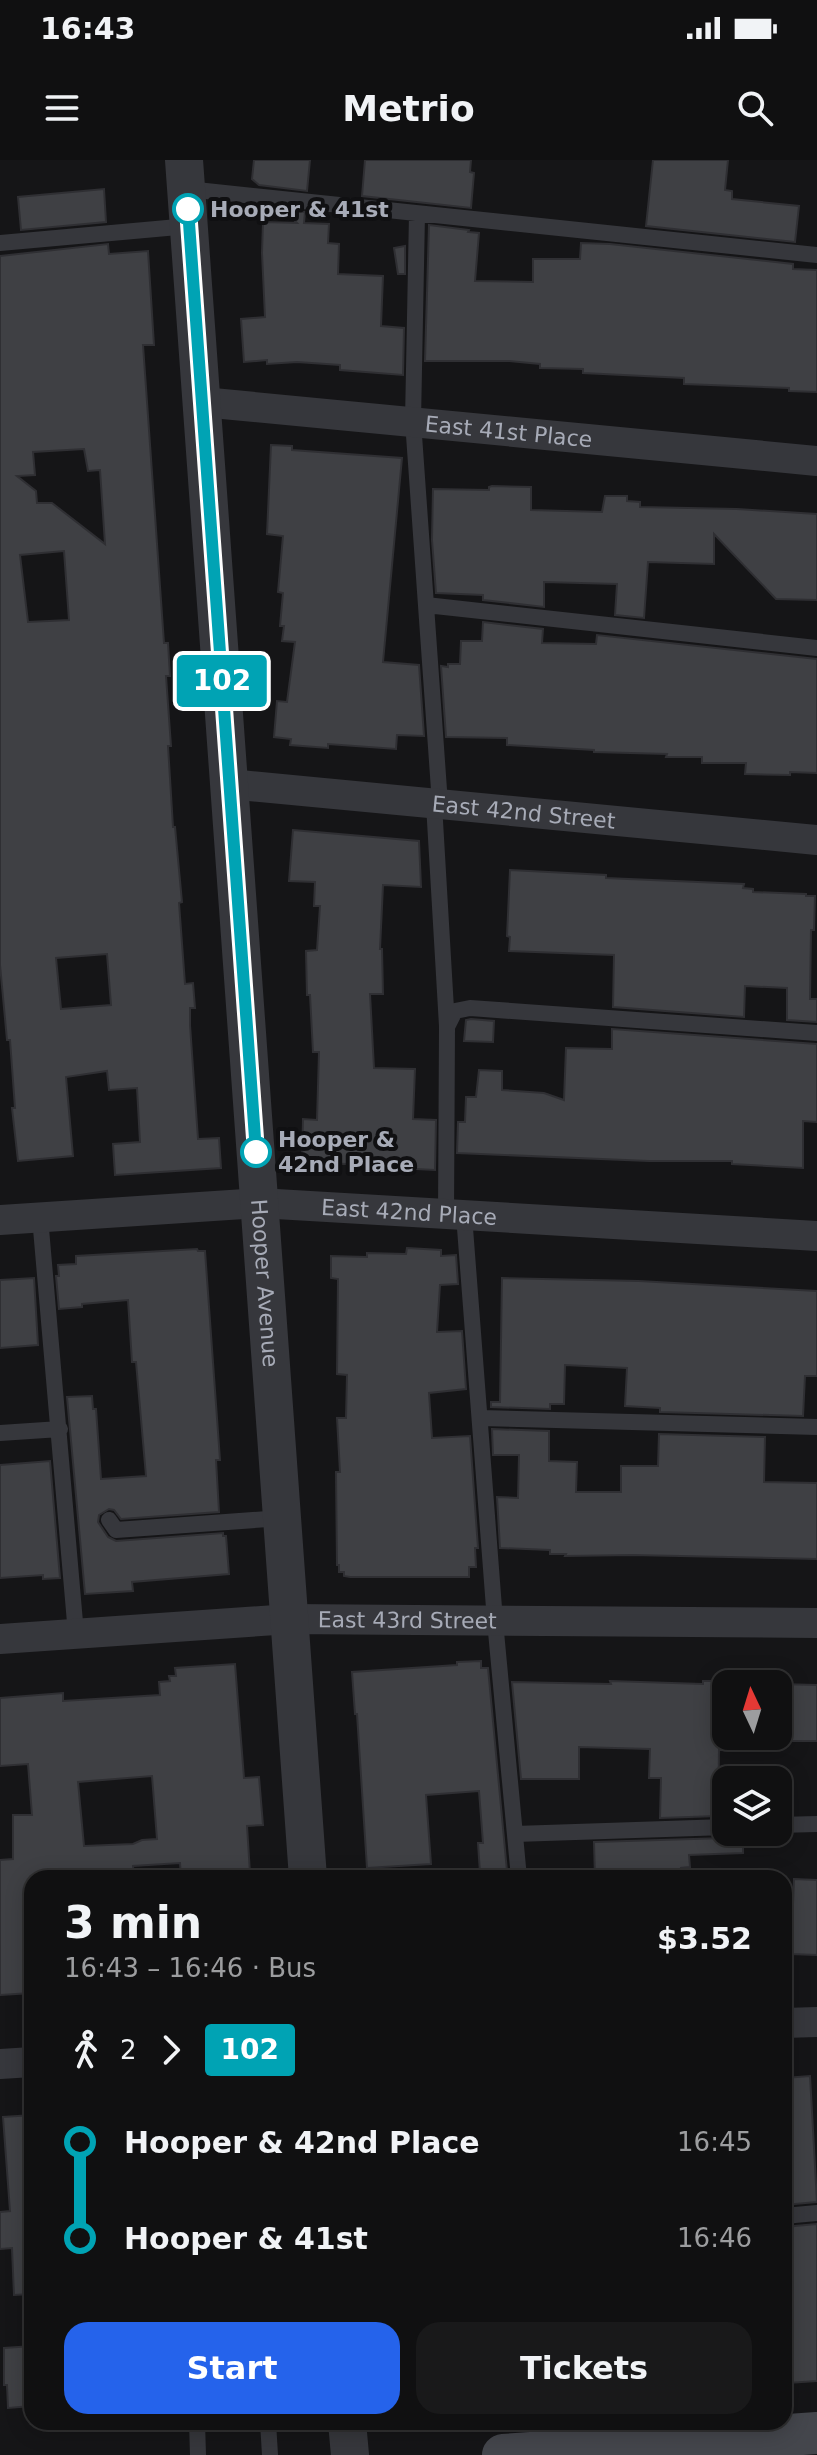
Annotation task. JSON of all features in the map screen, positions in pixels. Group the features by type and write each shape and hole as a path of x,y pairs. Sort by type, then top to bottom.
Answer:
{"main road":[{"path":"503,2455 817,2433"}],"street":[{"name":"Hooper Avenue","path":"187,192 307,1870"},
{"name":"East 41st Place","path":"202,402 817,461"},
{"name":"East 42nd Street","path":"229,784 817,840"},
{"name":"East 42nd Place","path":"0,1220 259,1203 817,1236"},
{"name":"East 43rd Street","path":"0,1639 290,1619 817,1623"},
{"path":"792,2023 817,2022"},
{"path":"0,2064 24,2062"},
{"path":"348,2430 350,2455"}],"lane":[{"path":"0,243 187,192 817,255"},
{"path":"417,214 413,421 437,804 455,1215 480,1418 518,1870"},
{"path":"426,605 817,648"},
{"path":"447,1027 455,1011 470,1008 817,1033"},
{"path":"40,1217 76,1634"},
{"path":"480,1418 817,1427"},
{"path":"0,1433 60,1429"},
{"path":"109,1520 116,1530 282,1518"},
{"path":"792,1825 817,1824"},
{"path":"515,1834 712,1827"},
{"path":"792,2215 817,2213"},
{"path":"197,2430 198,2455"},
{"path":"268,2430 270,2455"}],"building":[{"path":"254,160 310,160 307,191 259,185 252,179"},
{"path":"365,160 471,160 470,172 474,173 471,208 362,196"},
{"path":"653,160 728,160 725,190 732,191 732,199 799,206 795,242 646,226"},
{"path":"104,189 106,222 21,230 18,197"},
{"path":"284,210 305,212 304,223 329,224 328,243 339,244 338,274 383,276 381,326 404,328 403,375 340,370 340,365 297,362 267,364 267,360 244,362 241,319 265,317 263,222 297,223"},
{"path":"429,225 479,233 475,281 533,282 533,259 580,259 581,243 793,264 793,269 817,270 817,392 684,384 684,378 583,373 583,369 540,368 540,364 509,361 425,361"},
{"path":"108,244 109,254 148,251 154,345 143,345 164,643 168,643 170,676 166,676 171,746 168,746 182,902 179,903 185,984 193,983 195,1008 190,1008 190,1025 198,1139 219,1138 221,1168 115,1175 113,1144 140,1142 137,1088 109,1090 107,1071 66,1077 73,1156 18,1161 12,1108 15,1108 10,1040 7,1040 0,965 0,256","holes":["84,449 88,471 100,470 105,544 52,503 37,503 36,491 17,476 35,475 33,452","64,551 69,620 28,622 20,555","107,954 111,1005 61,1009 56,958"]},
{"path":"405,246 405,274 398,274 394,248"},
{"path":"271,445 292,446 292,450 402,458 383,662 419,665 424,736 397,735 396,749 328,744 328,748 290,745 291,739 274,737 277,701 287,702 295,642 282,641 284,626 280,626 283,593 278,592 283,536 267,534"},
{"path":"492,486 531,487 531,510 602,512 605,496 627,496 627,501 640,502 640,507 817,514 817,600 776,599 714,534 714,564 648,562 644,618 615,615 617,584 544,582 544,607 483,600 483,595 436,593 432,540 433,489 489,490"},
{"path":"483,622 543,629 542,643 596,644 597,635 817,659 817,773 745,774 746,763 702,763 702,757 507,745 507,738 446,737 441,666 460,664 461,641 482,641"},
{"path":"293,830 419,841 421,887 383,885 380,949 383,994 370,994 374,1068 415,1069 413,1119 436,1120 435,1170 396,1168 396,1165 302,1163 303,1119 317,1120 319,1052 313,1052 306,951 317,950 320,906 314,906 315,882 289,881"},
{"path":"510,870 744,884 743,888 753,889 753,892 815,896 810,999 817,999 817,1022 787,1020 787,988 745,986 744,1017 613,1007 614,955 509,951"},
{"path":"466,1020 494,1021 493,1042 464,1041"},
{"path":"612,1029 817,1044 817,1122 803,1121 803,1168 732,1164 732,1161 649,1161 457,1153 458,1122 465,1122 466,1097 476,1097 479,1070 502,1071 502,1090 544,1093 564,1100 566,1048 612,1049"},
{"path":"407,1248 441,1250 441,1256 456,1255 458,1284 440,1285 437,1332 462,1331 466,1389 429,1393 432,1438 470,1436 478,1548 475,1548 476,1567 469,1567 469,1577 350,1577 339,1572 337,1565 336,1472 340,1472 337,1418 346,1418 347,1375 337,1374 338,1279 331,1278 331,1256 406,1254"},
{"path":"205,1251 220,1460 216,1460 219,1512 121,1519 114,1510 109,1509 99,1515 98,1522 108,1537 116,1541 223,1533 226,1536 229,1574 132,1582 133,1591 85,1594 67,1397 92,1396 93,1409 96,1409 101,1479 146,1476 128,1300 59,1309 58,1265 76,1264 76,1256"},
{"path":"34,1278 38,1345 0,1348 0,1280"},
{"path":"502,1278 639,1281 817,1291 817,1376 805,1376 803,1416 660,1412 660,1408 625,1406 627,1368 565,1365 564,1404 550,1404 550,1409 491,1407 491,1402 500,1402"},
{"path":"492,1429 549,1431 549,1461 577,1462 576,1492 621,1492 621,1466 658,1466 659,1434 765,1437 764,1482 817,1483 817,1559 565,1556 550,1554 550,1550 500,1548 497,1497 518,1498 519,1455 493,1455"},
{"path":"50,1461 60,1578 43,1579 43,1575 0,1578 0,1465"},
{"path":"481,1661 481,1668 488,1668 507,1870 480,1870 478,1843 483,1843 479,1791 426,1795 431,1864 367,1868 352,1672 457,1665 457,1662"},
{"path":"235,1664 244,1778 259,1777 263,1825 247,1826 250,1870 180,1870 180,1863 133,1866 133,1870 24,1870 24,1994 0,1995 0,1860 13,1859 13,1815 32,1815 28,1764 0,1766 0,1698 63,1693 63,1701 160,1695 159,1682 170,1681 169,1676 176,1676 175,1668","holes":["152,1776 157,1839 133,1844 84,1846 78,1782"]},
{"path":"610,1681 703,1684 703,1681 712,1681 712,1750 719,1750 719,1766 712,1766 712,1816 660,1818 661,1778 649,1778 650,1749 579,1747 579,1779 521,1779 512,1682 611,1684"},
{"path":"792,1684 817,1685 817,1741 792,1741"},
{"path":"712,1838 712,1846 743,1846 743,1853 689,1855 690,1867 681,1870 595,1870 594,1842"},
{"path":"794,1879 817,1880 817,1955 792,1954"},
{"path":"810,2076 817,2202 792,2204 792,2077"},
{"path":"24,2116 24,2294 14,2295 12,2248 0,2249 0,2212 10,2211 3,2117"},
{"path":"817,2224 817,2381 792,2383 792,2226"},
{"path":"24,2347 24,2407 8,2408 7,2385 4,2385 4,2348"}],"bus line":[{"name":"102","path":"188,209 256,1152"}],"place":[{"name":"Hooper & 41st","path":"188,209"},
{"name":"Hooper & 42nd Place","path":"256,1152"}]}
